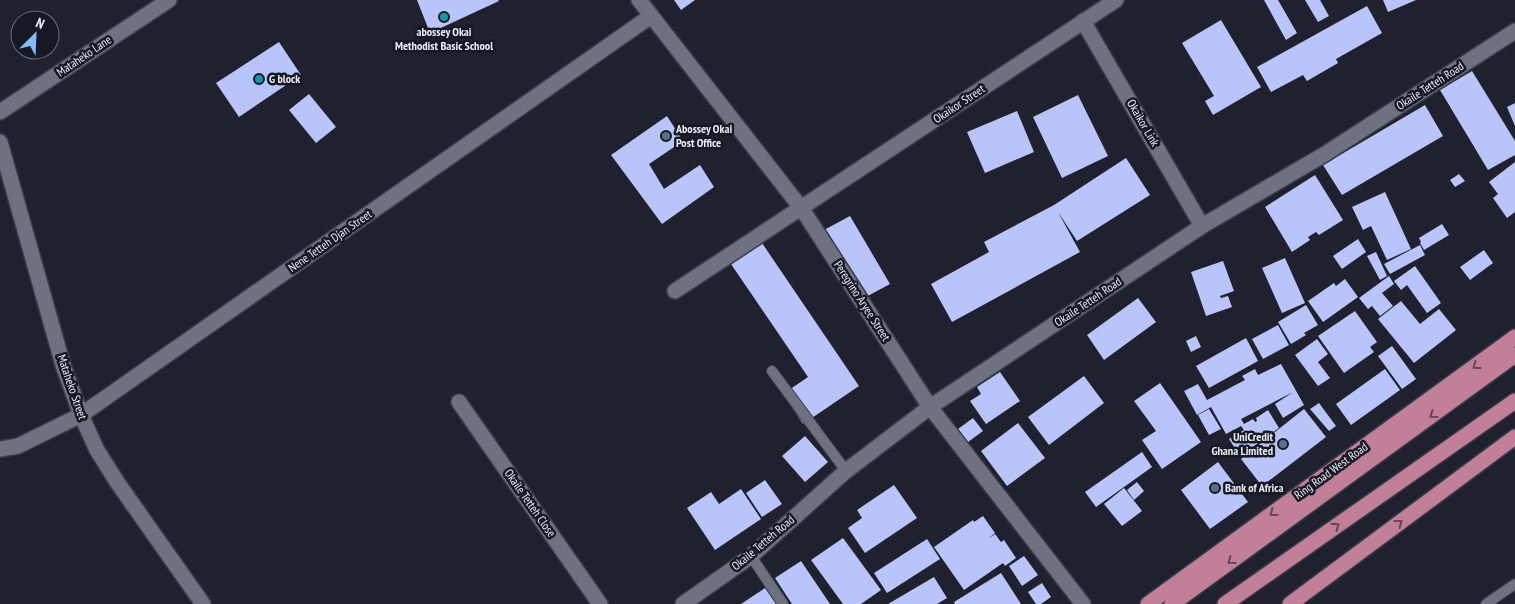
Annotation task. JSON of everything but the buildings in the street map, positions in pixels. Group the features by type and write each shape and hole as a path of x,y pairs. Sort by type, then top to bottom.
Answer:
{"main road":[{"name":"Ring Road West Road","path":"1148,604 1515,337"},
{"name":"Ring Road West Road","path":"1172,604 1515,355"},
{"path":"1224,604 1515,401"},
{"path":"1290,604 1515,437"}],"street":[{"name":"Mataheko Lane","path":"0,112 168,0"},
{"name":"Peregrino Aryee Street","path":"639,0 802,208 930,406 1083,604"},
{"name":"Okaikor Street","path":"675,291 1116,0"},
{"name":"Nene Tetteh Djan Street","path":"0,449 18,446 81,415 651,16"},
{"name":"Okaikor Link","path":"1083,21 1202,226"},
{"name":"Okaile Tetteh Road","path":"683,604 751,556 846,471 930,406 1202,226 1325,154 1515,31"},
{"name":"Mataheko Street","path":"0,142 64,365 81,415 97,450 117,482 203,604"},
{"name":"Okaile Tetteh Close","path":"460,402 600,604"}],"lane":[{"path":"772,372 846,471"},
{"path":"751,556 783,604"},
{"path":"1486,604 1515,584"}],"place":[{"name":"abossey Okai Methodist Basic School","path":"444,17"},
{"name":"G block","path":"259,79"},
{"name":"Abossey Okai Post Office","path":"666,136"},
{"name":"UniCredit Ghana Limited","path":"1283,444"},
{"name":"Bank of Africa","path":"1215,488"}]}
